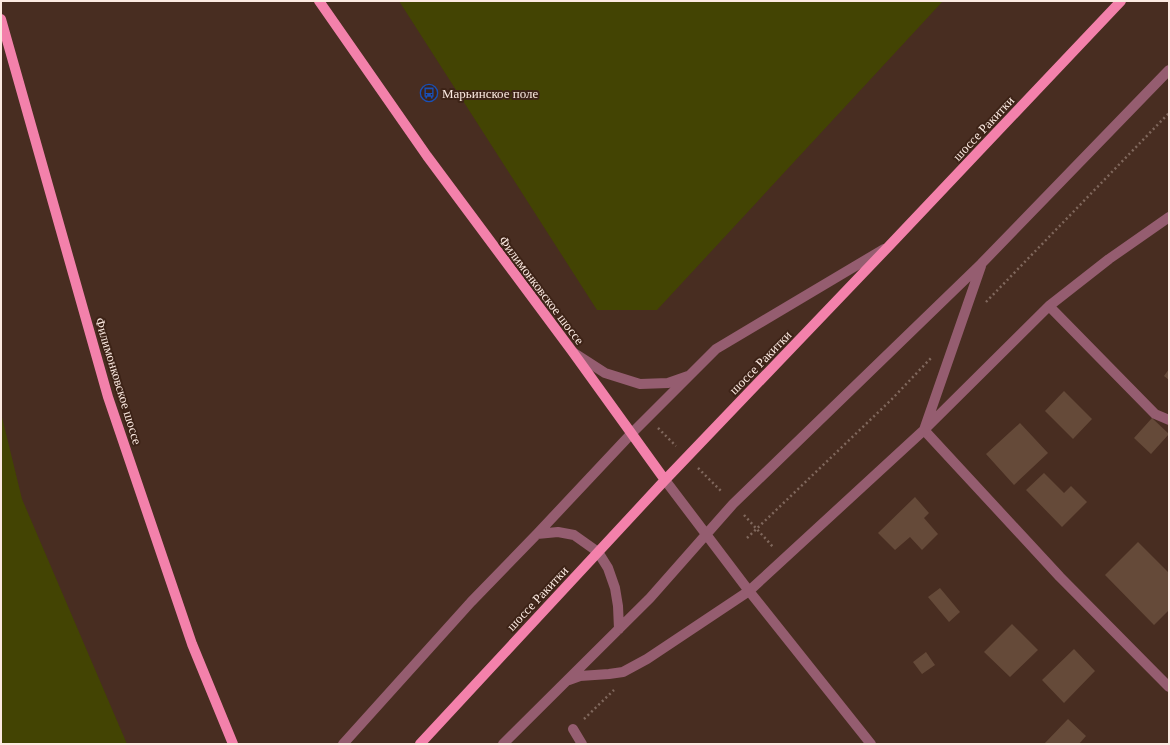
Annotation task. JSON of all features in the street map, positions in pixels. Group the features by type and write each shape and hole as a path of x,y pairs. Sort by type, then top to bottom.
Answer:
{"main road":[{"name":"Филимонковское шоссе","path":"319,1 427,156 665,480"},
{"name":"шоссе Ракитки","path":"420,744 665,480 1121,1"},
{"name":"Филимонковское шоссе","path":"1,19 108,397 192,644 233,744"}],"street":[{"path":"503,744 650,598 733,504 981,264 1169,70"},
{"path":"566,681 580,676 624,672 749,590 924,430 1049,306 1109,259 1169,217"},
{"path":"342,744 470,602 537,534 631,434 716,349 889,246"},
{"path":"924,430 981,264"},
{"path":"1049,306 1155,414 1169,420"},
{"path":"572,352 605,372 640,384 668,383 690,376"},
{"path":"924,430 1060,577 1169,687"},
{"name":"Филимонковское шоссе","path":"665,480 749,590 871,744"},
{"path":"537,534 558,532 574,535 598,552 608,568 615,588 619,628"},
{"path":"574,729 582,744"}],"path":[{"path":"648,417 784,558"},
{"path":"574,729 619,686"}],"shaded area":[{"path":"399,1 943,1 657,310 597,310"},
{"path":"1,413 22,499 127,744 1,744"}],"building":[{"path":"1169,369 1169,380 1164,376"},
{"path":"1064,391 1092,419 1073,439 1045,411"},
{"path":"1152,418 1169,434 1151,454 1134,438"},
{"path":"1020,423 1048,453 1014,485 986,454"},
{"path":"1044,473 1064,493 1071,486 1087,502 1062,527 1026,490"},
{"path":"915,497 929,513 924,518 938,534 922,550 910,537 895,550 878,533"},
{"path":"1138,542 1169,573 1169,610 1154,625 1105,575"},
{"path":"940,588 960,612 949,622 928,597"},
{"path":"1012,624 1038,650 1010,677 984,652"},
{"path":"1074,649 1095,671 1064,703 1042,680"},
{"path":"926,652 935,665 922,674 913,662"},
{"path":"1068,719 1086,736 1079,744 1044,744"}],"place":[{"name":"Марьинское поле","path":"429,93"}]}
